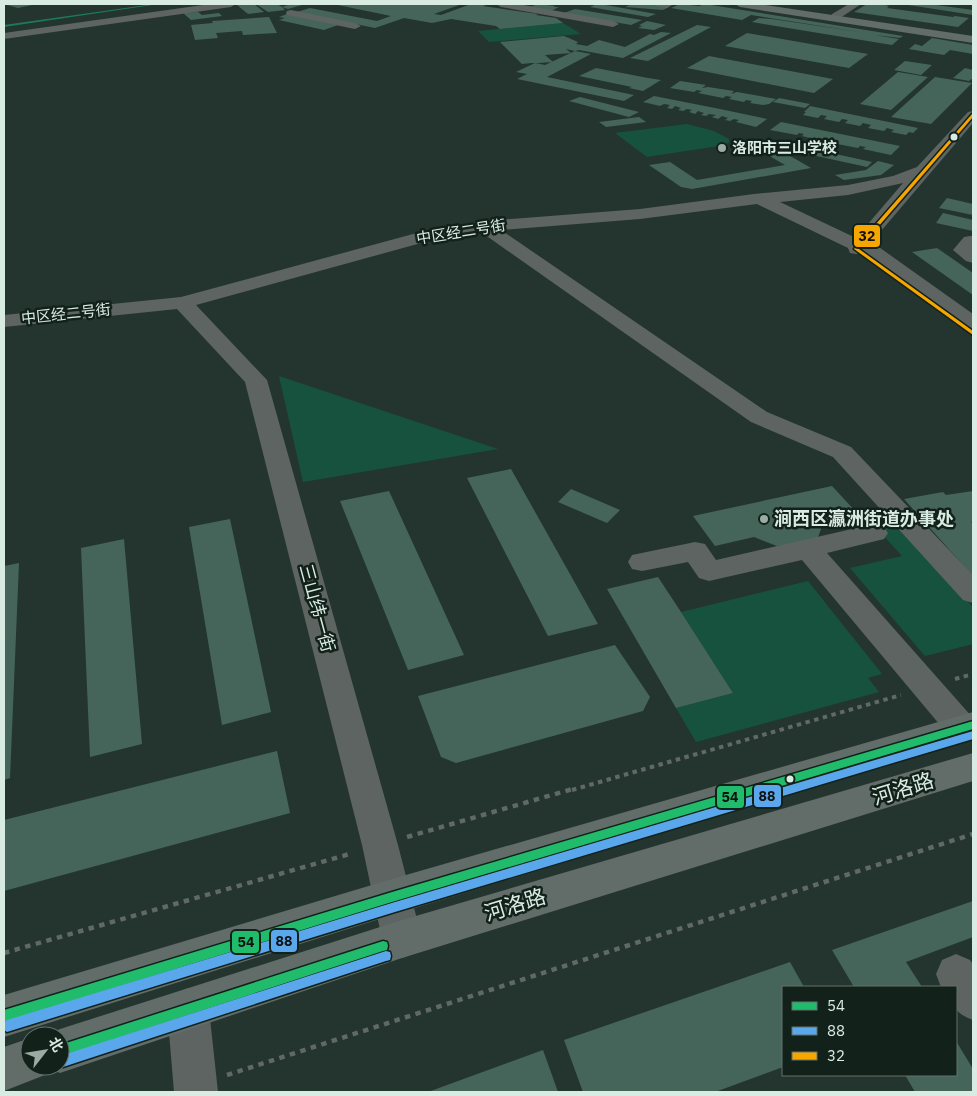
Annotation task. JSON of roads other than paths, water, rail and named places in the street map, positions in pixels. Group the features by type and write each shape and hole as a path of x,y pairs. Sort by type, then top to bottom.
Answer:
{"main road":[{"path":"740,4 973,39"},
{"path":"756,4 973,39"},
{"path":"4,1016 392,897 968,726"},
{"name":"河洛路","path":"70,1047 402,940 973,768"},
{"path":"4,1069 20,1063"}],"street":[{"path":"4,36 231,4"},
{"path":"500,4 579,23 616,19 556,4"},
{"path":"836,16 856,4"},
{"path":"278,15 291,13 356,21"},
{"path":"862,248 923,170 973,115"},
{"path":"862,248 973,132"},
{"name":"中区经二号街","path":"4,320 182,303 430,235 484,226 640,214 848,190 897,180 923,170"},
{"path":"757,199 862,248 973,322"},
{"path":"484,226 759,418 842,452 973,593"},
{"path":"973,241 970,241 962,250 973,257"},
{"path":"862,248 973,333"},
{"name":"三山纬一街","path":"182,303 256,380 380,845 402,940"},
{"path":"642,562 695,551 709,571 874,533"},
{"path":"808,548 926,688 968,726"},
{"path":"188,1009 196,1089"}],"waterway":[{"path":"4,26 158,4"}],"place":[{"name":"洛阳市三山学校","path":"722,148"},
{"name":"涧西区瀛洲街道办事处","path":"764,519"}]}
